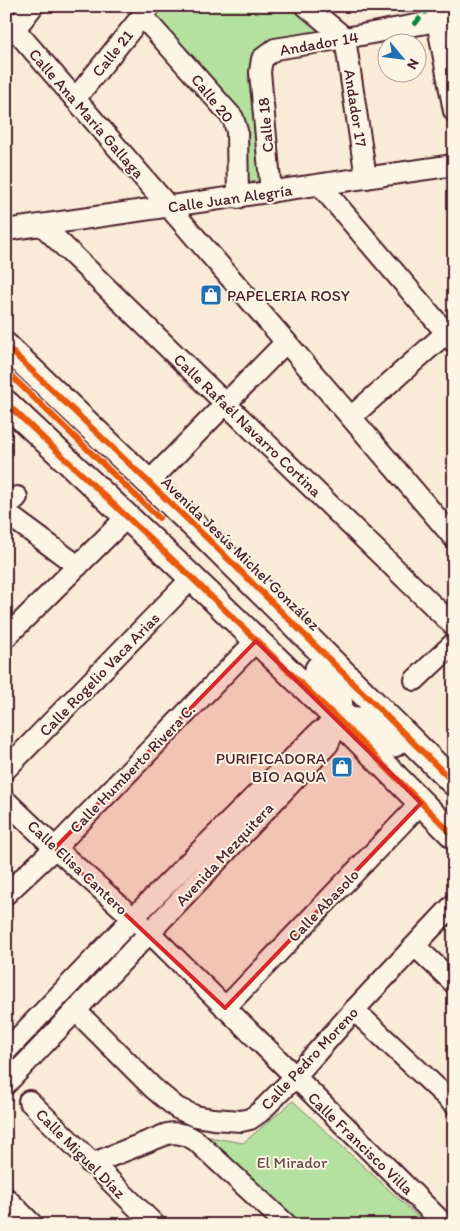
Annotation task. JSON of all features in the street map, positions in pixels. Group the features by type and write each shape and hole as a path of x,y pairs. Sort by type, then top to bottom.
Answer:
{"main road":[{"name":"Avenida Jesús Michel González","path":"6,346 208,538 454,783"},
{"path":"6,403 339,720 454,836"},
{"path":"208,538 230,583 335,685 341,698 339,720"},
{"path":"339,720 357,718 375,726 454,800"}],"street":[{"path":"11,24 33,6"},
{"path":"306,6 345,38"},
{"name":"Calle 21","path":"75,99 146,11"},
{"name":"Calle 20","path":"146,11 235,122 238,198"},
{"name":"Andador 14","path":"262,59 275,49 414,25 435,11 454,111"},
{"name":"Calle Ana María Gallaga","path":"11,24 168,207"},
{"name":"Andador 17","path":"345,38 366,178"},
{"name":"Calle 18","path":"262,59 260,72 272,192"},
{"name":"Calle Juan Alegría","path":"6,230 238,198 454,165"},
{"path":"320,185 451,334 351,417"},
{"path":"168,207 454,538"},
{"name":"Calle Rafaél Navarro Cortina","path":"42,225 454,626"},
{"path":"149,482 286,342"},
{"path":"10,506 78,566"},
{"path":"6,637 126,518"},
{"name":"Calle Rogelio Vaca Arias","path":"6,769 192,578"},
{"name":"Calle Humberto Rivera C.","path":"6,894 55,848 256,641"},
{"path":"415,680 454,643"},
{"name":"Avenida Mezquitera","path":"6,1051 133,918 318,732 339,720"},
{"name":"Avenida Mezquitera","path":"6,1084 328,744 339,720"},
{"name":"Calle Elisa Cantero","path":"6,801 55,848 150,933"},
{"name":"Calle Abasolo","path":"224,1008 421,803"},
{"name":"Calle Pedro Moreno","path":"76,1011 152,1088 177,1108 196,1116 230,1121 250,1119 260,1112 294,1078 354,1010 454,904"},
{"name":"Calle Francisco Villa","path":"150,933 294,1078 445,1225"},
{"path":"415,946 454,982"},
{"path":"354,1010 454,1104"},
{"name":"Calle Miguel Díaz","path":"29,1101 155,1225"},
{"path":"91,1164 166,1134 179,1133 187,1135 195,1140 287,1225"},
{"path":"6,1198 33,1225"}],"highlighted area":[{"path":"256,641 421,803 225,1008 55,848"}],"green space":[{"path":"154,6 296,6 331,36 262,46 252,58 248,80 265,180 245,183 239,117 148,13"},
{"name":"El Mirador","path":"293,1101 427,1225 294,1225 192,1134 243,1143"}],"marked path":[{"path":"414,25 430,6"}],"cycle path":[{"path":"6,346 208,539 454,783"},
{"path":"6,371 159,518"},
{"path":"6,403 339,720 454,836"}],"place":[{"name":"PAPELERIA ROSY","path":"211,295"},
{"name":"PURIFICADORA BIO AQUA","path":"342,767"}]}
